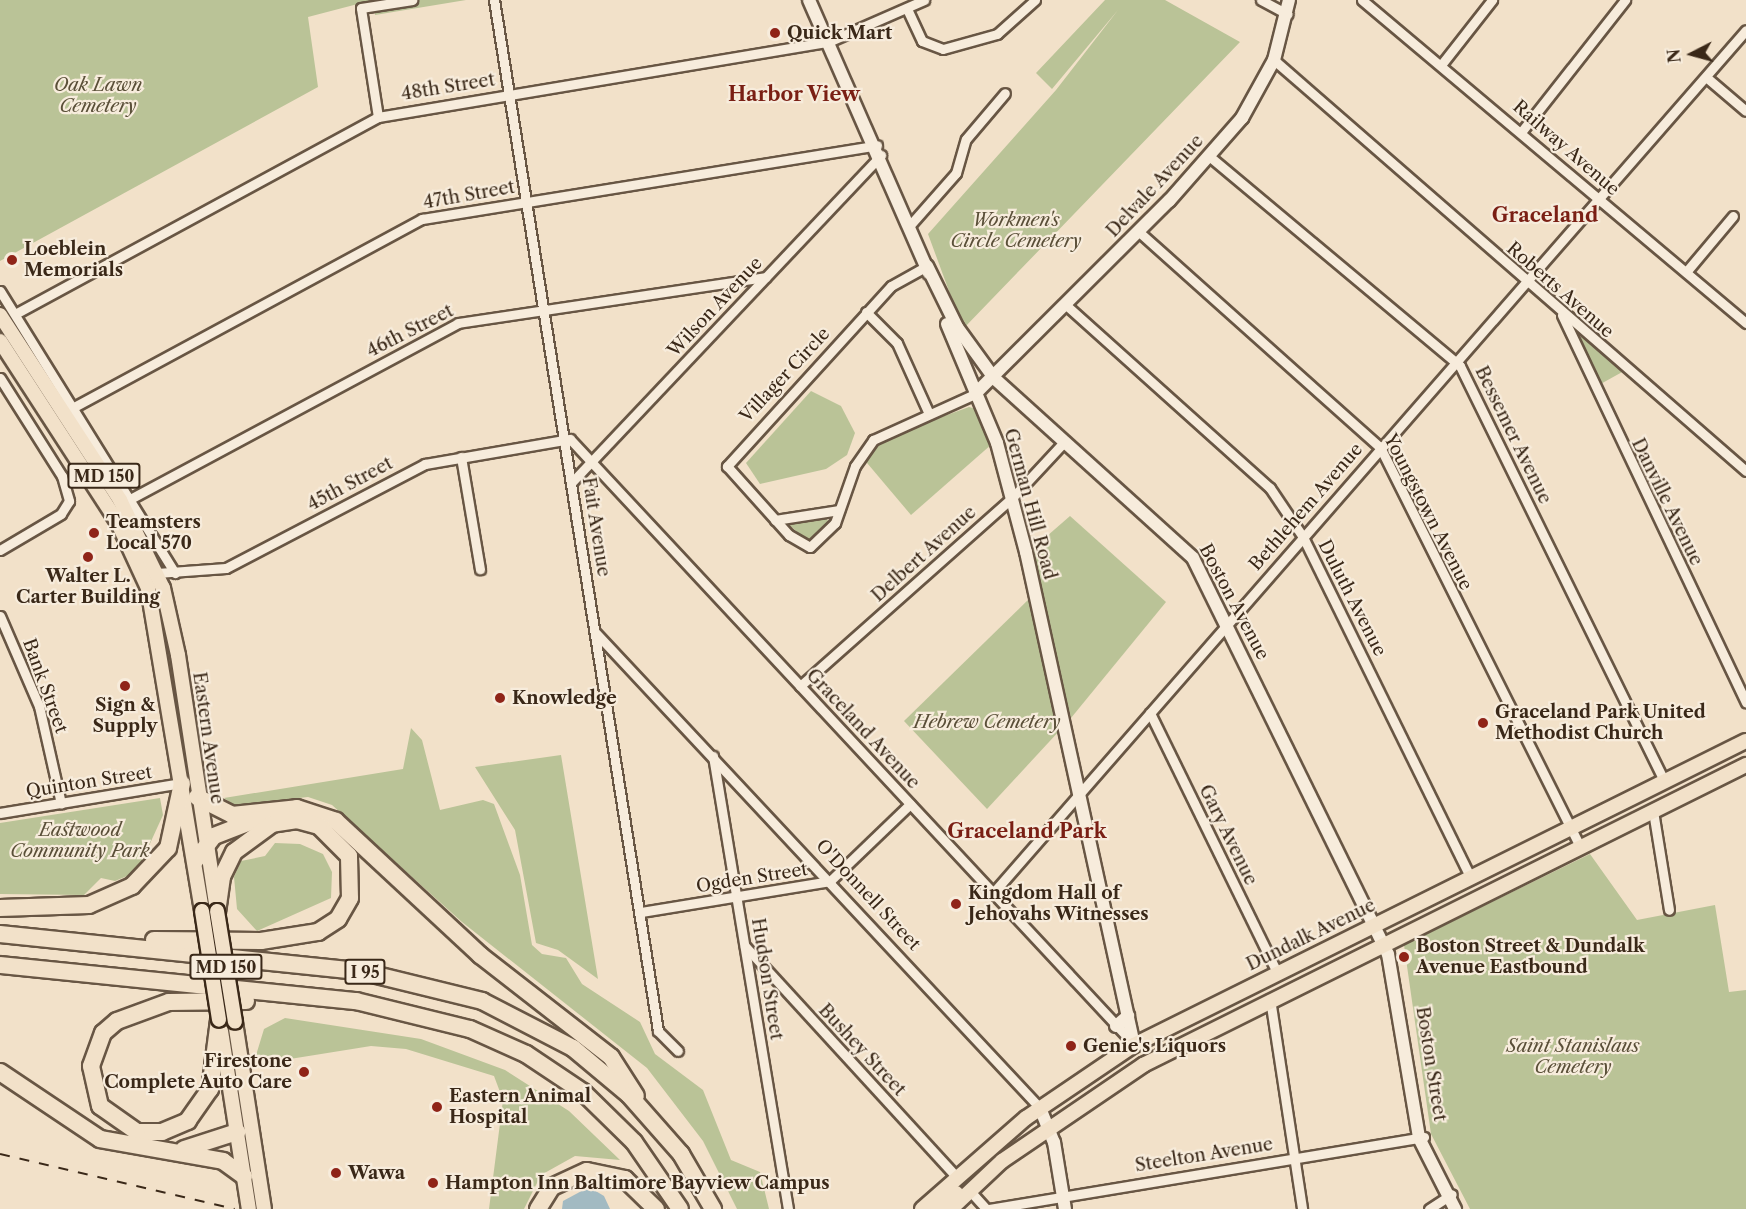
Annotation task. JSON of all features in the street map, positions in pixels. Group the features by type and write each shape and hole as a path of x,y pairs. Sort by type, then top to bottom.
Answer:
{"highway":[{"path":"0,908 89,905 132,886 168,848 182,783"},
{"path":"198,797 232,815 284,809 309,810 336,821 480,955 611,1057 644,1111"},
{"path":"195,861 205,843 284,809"},
{"path":"48,939 307,936 329,926 346,908 353,885 349,856 319,825 297,820 272,824 234,852 210,911"},
{"name":"I 95","path":"0,934 360,971 445,990 545,1031 601,1070 644,1111 681,1154 713,1209"},
{"name":"I 95","path":"0,965 356,1001 438,1018 502,1042 583,1092 634,1142 680,1209"},
{"path":"227,1021 210,1089 188,1121 162,1132 136,1132 100,1106 90,1078 95,1048 117,1021 147,1007 208,998 438,1018"},
{"path":"0,1072 83,1130 117,1145 223,1161 244,1176"},
{"path":"159,1152 211,1145 244,1131"},
{"path":"538,1209 552,1187 587,1171 625,1179 656,1209"}],"main road":[{"name":"Eastern Avenue","path":"5,318 120,500 157,573 173,630 205,843 210,911 244,1131 264,1209"},
{"name":"Eastern Avenue","path":"0,341 113,515 148,588 195,861 210,911"},
{"path":"113,515 129,531 149,571 157,573"},
{"path":"148,588 157,591 173,630"},
{"name":"Dundalk Avenue","path":"922,1209 956,1176 1040,1108 1134,1045 1276,972 1746,741"},
{"path":"951,1209 1002,1161 1048,1127 1143,1065 1270,999 1746,765"},
{"name":"Eastern Avenue","path":"244,1131 244,1176 249,1209"},
{"path":"937,1209 986,1166 1002,1161"}],"street":[{"path":"378,117 361,8 412,0"},
{"name":"Fait Avenue","path":"494,0 641,912 658,1031 678,1051"},
{"name":"German Hill Road","path":"809,0 879,150 910,224 1012,498 1080,792 1134,1045"},
{"name":"48th Street","path":"5,318 378,117 828,42 908,11 924,0"},
{"path":"908,11 922,41 948,48 997,34 1035,0"},
{"path":"1261,0 1287,14"},
{"name":"Delvale Avenue","path":"975,394 994,378 1138,231 1209,156 1251,106 1274,60 1289,0"},
{"path":"1441,65 1492,0"},
{"path":"1522,131 1625,0"},
{"name":"Railway Avenue","path":"1365,1 1522,131 1746,323"},
{"name":"Bethlehem Avenue","path":"993,893 1380,447 1525,282 1601,200 1746,30"},
{"name":"Roberts Avenue","path":"1274,60 1525,282 1746,471"},
{"path":"1706,77 1746,111"},
{"path":"910,224 956,173 966,139 1005,93"},
{"name":"47th Street","path":"74,407 408,226 526,202 879,150"},
{"name":"Wilson Avenue","path":"572,482 766,277 879,150"},
{"name":"Bessemer Avenue","path":"1209,156 1456,362 1664,781"},
{"path":"1686,272 1733,216"},
{"name":"Youngstown Avenue","path":"1138,231 1380,447 1568,828 1580,847"},
{"name":"Villager Circle","path":"927,266 891,286 728,461 734,476 775,520 806,548 832,528 866,448 886,432 975,394"},
{"name":"Boston Avenue","path":"927,266 957,327 994,378 1187,550 1226,623 1374,924 1387,941"},
{"name":"46th Street","path":"132,498 448,327 544,308 766,277"},
{"name":"Eastern Avenue","path":"0,291 5,318 74,407 132,498 175,573"},
{"name":"Duluth Avenue","path":"1066,305 1264,482 1303,537 1470,876"},
{"path":"866,312 897,343 929,414"},
{"name":"Danville Avenue","path":"1562,314 1746,702"},
{"path":"0,378 62,476 69,501 61,514 0,550"},
{"name":"Graceland Avenue","path":"565,440 591,461 1134,1045"},
{"name":"45th Street","path":"157,573 226,568 412,468 461,457 565,440"},
{"name":"Delbert Avenue","path":"800,686 1012,498 1065,441"},
{"path":"461,457 480,569"},
{"path":"775,520 839,510"},
{"name":"Bank Street","path":"0,616 39,706 60,804"},
{"name":"O'Donnell Street","path":"595,632 713,754 1040,1108 1048,1127 1065,1209"},
{"name":"Gary Avenue","path":"1150,713 1276,972"},
{"name":"Hudson Street","path":"713,754 788,1209"},
{"name":"Quinton Street","path":"0,813 182,783"},
{"name":"Ogden Street","path":"641,912 830,881 910,804"},
{"path":"1653,811 1669,910"},
{"name":"Boston Street","path":"1387,941 1422,1137 1455,1209"},
{"name":"Bushey Street","path":"744,944 956,1176"},
{"path":"1270,999 1302,1209"},
{"path":"1116,1026 1128,1016"},
{"name":"Steelton Avenue","path":"970,1191 988,1209 1422,1137"},
{"path":"1429,1209 1450,1195"},
{"name":"Boston Street","path":"1450,1195 1461,1209"}],"green space":[{"name":"Oak Lawn Cemetery","path":"0,0 373,0 308,17 318,87 0,261"},
{"path":"374,0 466,0 375,15"},
{"name":"Workmen's Circle Cemetery","path":"1105,0 1165,0 1240,42 963,329 928,234 1056,90 1118,10 1052,89 1036,73"},
{"path":"1583,336 1624,371 1597,386 1576,340"},
{"path":"811,391 841,406 855,433 847,455 826,469 760,484 746,463"},
{"path":"969,407 976,409 992,444 911,515 862,457 881,439"},
{"path":"825,515 829,523 809,542 789,525"},
{"name":"Hebrew Cemetery","path":"1070,516 1166,602 1071,718 1031,550"},
{"name":"Hebrew Cemetery","path":"1032,596 1061,729 987,809 904,721"},
{"path":"411,728 422,740 440,810 483,800 494,804 520,875 532,945 542,954 566,958 582,984 640,1022 655,1054 703,1090 731,1160 760,1172 769,1209 737,1209 703,1141 647,1068 462,922 332,805 308,797 234,805 224,798 403,769"},
{"path":"561,755 598,979 558,950 536,943 515,830 475,767"},
{"name":"Eastwood Community Park","path":"160,798 163,815 137,872 115,881 101,878 84,895 0,894 0,823"},
{"path":"275,843 300,844 323,854 332,872 331,898 257,931 237,909 234,877 241,861 265,856"},
{"name":"Saint Stanislaus Cemetery","path":"1590,854 1637,920 1715,905 1729,992 1746,990 1746,1209 1470,1209 1431,1134 1404,945"},
{"path":"285,1018 421,1039 505,1070 569,1111 620,1160 575,1156 541,1175 524,1209 489,1209 503,1100 494,1076 406,1049 371,1046 253,1065 264,1029"}],"water":[{"path":"589,1187 604,1196 610,1209 562,1209 563,1201"}],"railway":[{"path":"0,1154 235,1209"}],"place":[{"name":"Quick Mart","path":"775,33"},
{"name":"Loeblein Memorials","path":"12,260"},
{"name":"Teamsters Local 570","path":"94,533"},
{"name":"Walter L. Carter Building","path":"88,557"},
{"name":"Sign & Supply","path":"125,686"},
{"name":"Knowledge","path":"500,698"},
{"name":"Graceland Park United Methodist Church","path":"1483,723"},
{"name":"Kingdom Hall of Jehovahs Witnesses","path":"956,904"},
{"name":"Boston Street & Dundalk Avenue Eastbound","path":"1404,957"},
{"name":"Genie's Liquors","path":"1071,1046"},
{"name":"Firestone Complete Auto Care","path":"304,1072"},
{"name":"Eastern Animal Hospital","path":"437,1107"},
{"name":"Wawa","path":"336,1173"},
{"name":"Hampton Inn Baltimore Bayview Campus","path":"433,1183"}],"district":[{"name":"Harbor View","path":"794,94"},
{"name":"Graceland","path":"1545,215"},
{"name":"Graceland Park","path":"1027,831"}]}
